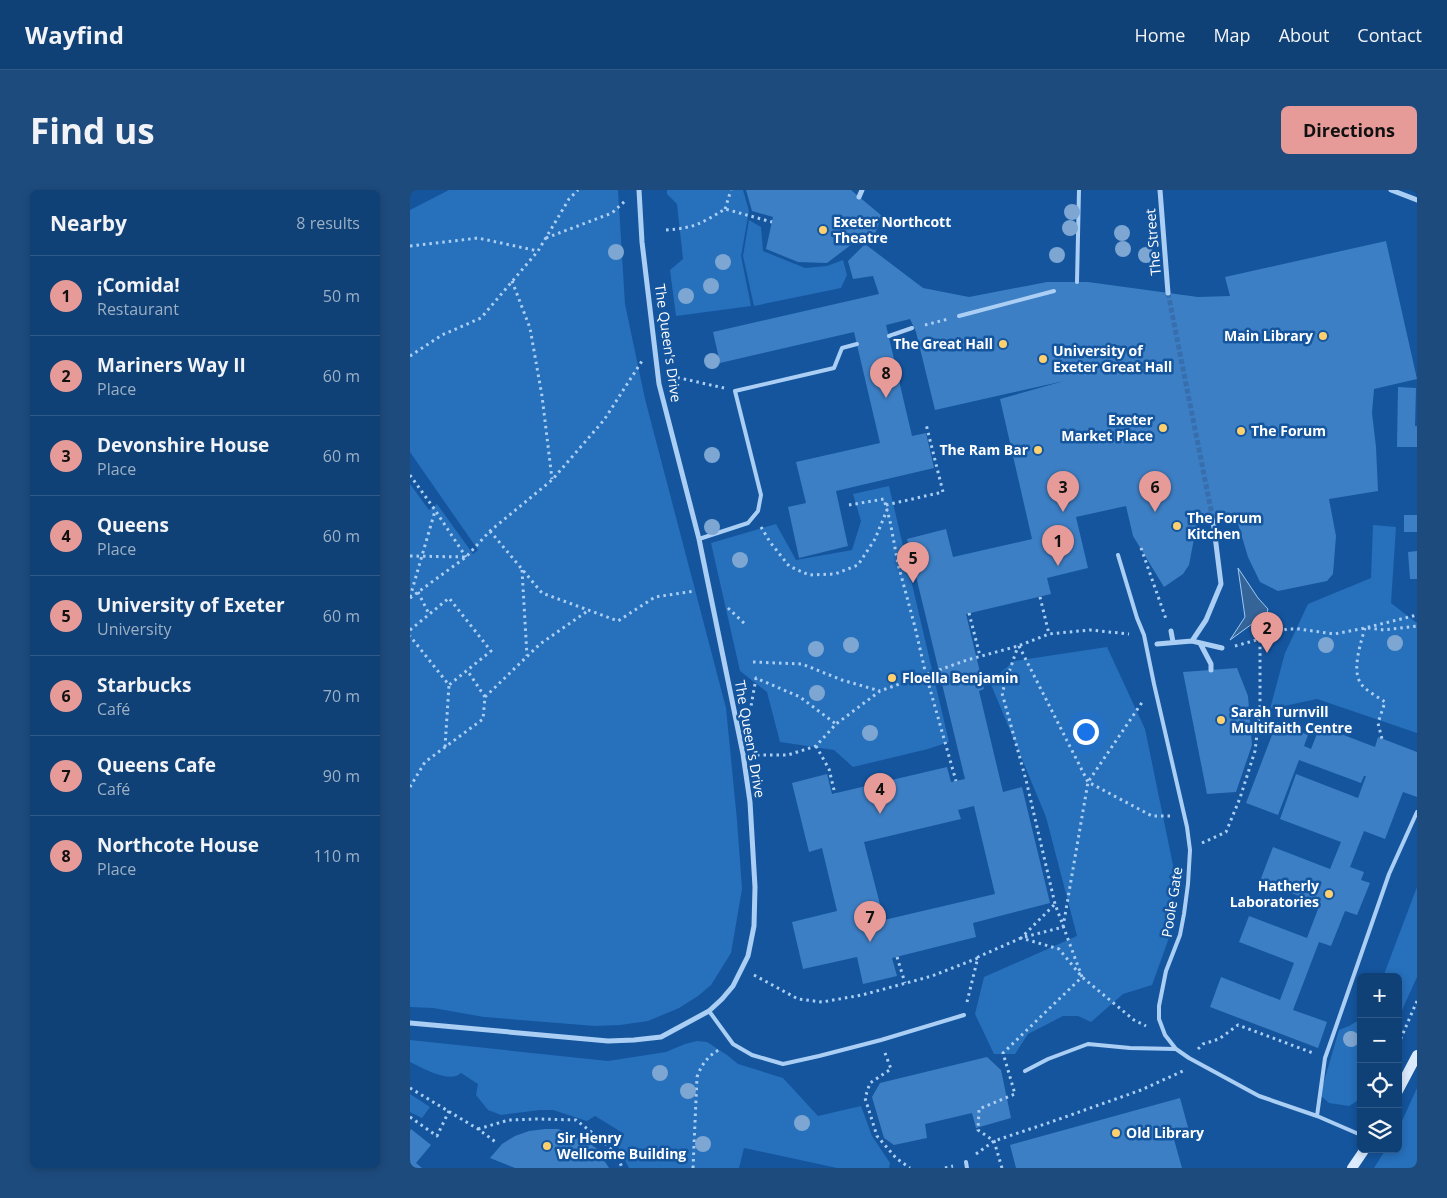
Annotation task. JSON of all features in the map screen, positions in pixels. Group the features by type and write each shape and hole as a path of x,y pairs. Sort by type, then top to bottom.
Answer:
{"street":[{"name":"The Queen's Drive","path":"410,1023 576,1039 634,1040 661,1037 709,1011 722,999 733,986 748,956 754,926 755,887 750,802 743,754 699,539 659,384 642,242 639,190"},
{"path":"859,196 862,190"},
{"name":"The Street","path":"1160,190 1168,293"},
{"path":"1391,190 1417,200"},
{"path":"1192,641 1206,620 1221,584 1214,520"},
{"path":"1171,631 1173,642"},
{"path":"1157,644 1192,641 1222,648"},
{"path":"1200,643 1211,664 1211,670"},
{"path":"1402,1083 1417,1055"},
{"path":"1352,1168 1362,1153"}],"lane":[{"path":"1077,282 1079,190"},
{"path":"959,316 1054,291"},
{"path":"889,336 912,328"},
{"path":"699,539 748,523 758,511 761,495 735,390 834,368 842,348 856,344"},
{"name":"Poole Gate","path":"1118,555 1144,635 1187,827 1190,850 1188,884 1180,935 1166,971 1159,1006 1159,1019 1165,1035 1176,1049 1189,1058 1259,1096 1317,1116 1357,1133"},
{"path":"1317,1116 1325,1058 1389,874 1417,812"},
{"path":"709,1011 733,1044 752,1056 783,1064 881,1040 964,1015"},
{"path":"1025,1071 1048,1059 1088,1044 1130,1048 1176,1049"},
{"path":"966,1162 967,1168"}],"path":[{"path":"410,356 442,335 481,318 538,251 569,198 578,190"},
{"path":"666,230 685,229 698,225 726,209 731,190"},
{"path":"546,238 612,213 624,203 628,196"},
{"path":"726,209 772,222"},
{"path":"410,246 478,238 538,251"},
{"path":"512,281 530,328 542,396 552,480"},
{"path":"912,328 959,316"},
{"path":"410,598 466,558 490,531 552,480 604,420 654,342"},
{"path":"671,376 712,385"},
{"path":"886,505 942,492 926,424"},
{"path":"410,475 466,558"},
{"path":"849,505 884,499 926,675 956,780"},
{"path":"410,598 435,510"},
{"path":"754,516 770,542 789,566 809,575 835,574 858,564 875,539 887,510"},
{"path":"490,531 542,593 618,621 655,597 708,588"},
{"path":"1141,548 1171,631"},
{"path":"410,556 466,558"},
{"path":"522,570 527,657"},
{"path":"418,592 429,614"},
{"path":"1040,597 1049,634"},
{"path":"410,630 449,598 491,651 449,685"},
{"path":"485,697 540,644 589,610"},
{"path":"969,613 980,656"},
{"path":"1222,648 1260,639 1287,629 1299,628 1334,634 1417,615"},
{"path":"1365,628 1384,630 1417,626"},
{"path":"1365,628 1358,653 1357,670 1360,682 1385,702 1378,723 1382,738"},
{"path":"743,754 788,755 816,746 836,724 880,691 967,660 1018,646 1049,634 1090,630 1144,635"},
{"path":"410,636 449,685 445,748"},
{"path":"1190,850 1226,832 1240,798 1255,751 1260,708 1260,639"},
{"path":"1018,646 1088,782 1152,816 1184,816"},
{"path":"1018,646 1002,693 1026,780 1055,904 1082,977"},
{"path":"753,662 802,664 842,680 880,691"},
{"path":"410,787 425,762 483,719 485,697 468,670"},
{"path":"756,678 800,696 836,724"},
{"path":"1063,927 1088,782 1154,684"},
{"path":"816,746 829,769 835,794"},
{"path":"1021,938 1055,904"},
{"path":"742,968 798,998 822,1002 862,995 932,976 1021,938 1063,927"},
{"path":"1021,938 1059,949 1082,977 1134,1020 1165,1035"},
{"path":"897,957 905,983"},
{"path":"964,1015 978,957"},
{"path":"1002,1168 994,1141 978,1130 979,1109 1015,1094 1003,1053 1082,977"},
{"path":"1402,1036 1417,1001"},
{"path":"1189,1058 1203,1044 1219,1039 1238,1025 1309,1052"},
{"path":"693,1168 697,1077 702,1063 715,1052 733,1044"},
{"path":"945,1168 966,1162 994,1141 1141,1090 1200,1064"},
{"path":"891,1069 870,1083 865,1098 877,1136 896,1158 910,1168"},
{"path":"410,1088 478,1128 497,1143"},
{"path":"410,1117 437,1136 449,1111"},
{"path":"478,1128 509,1120 576,1120 618,1156 622,1168"}],"shaded area":[{"path":"449,190 618,190 625,304 645,399 726,708 742,889 731,953 711,985 679,1008 648,1021 595,1026 484,1017 433,1008 410,1007 410,484 429,510 437,504 473,554 478,550 410,452 410,210"},
{"path":"667,190 743,190 749,211 741,256 751,306 676,316 670,270 683,259 677,204 667,194"},
{"path":"749,220 761,227 763,251 805,268 827,266 843,260 847,275 841,288 754,306 743,256"},
{"path":"889,486 949,742 853,767 834,750 780,742 767,692 740,671 711,543 776,524 796,560 852,550 861,521 853,494"},
{"path":"1373,525 1396,527 1391,603 1417,623 1417,733 1317,699 1270,709 1285,653 1308,604 1371,578"},
{"path":"1238,568 1258,598 1268,609 1267,613 1230,640 1245,617"},
{"path":"1107,647 1145,729 1173,865 1170,935 1152,985 1123,994 1091,1022 1078,1016 1063,1016 1028,1034 1015,1054 994,1054 975,1014 984,977 1077,936 1046,817 990,682 1014,661"},
{"path":"1417,887 1417,977 1402,1010 1402,973 1385,973"},
{"path":"1357,1021 1357,1101 1349,1106 1329,1103 1320,1095 1339,1030"},
{"path":"410,1040 608,1061 666,1052 697,1041 707,1042 738,1064 783,1078 818,1116 861,1106 872,1136 890,1163 889,1168 837,1168 744,1148 739,1168 629,1168 617,1145 623,1133 595,1116 587,1121 553,1110 501,1115 488,1110 476,1095 478,1084 461,1073 450,1077 443,1076 410,1062"},
{"path":"1417,1088 1417,1168 1374,1168 1383,1153 1402,1153 1402,1121"},
{"path":"410,1094 430,1107 422,1118 410,1112"}],"building":[{"name":"Exeter Northcott Theatre","path":"746,190 851,190 882,216 872,241 860,238 827,263 798,262 766,249 773,217 752,211"},
{"path":"1386,241 1417,379 1374,389 1372,413 1378,491 1329,499 1336,536 1333,574 1327,581 1278,591 1260,582 1248,557 1235,514 1197,523 1189,565 1183,574 1164,587 1133,536 1126,506 1076,517 1088,568 1047,578 1051,594 966,614 984,689 979,691 1003,792 1022,787 1050,903 973,923 976,937 892,958 897,976 863,984 857,957 803,969 792,922 837,911 822,848 809,852 792,783 827,774 832,794 947,767 951,782 965,779 907,539 946,529 953,557 1032,539 1000,399 1064,381 935,410 916,332 910,319 886,325 912,436 926,433 934,468 836,491 848,546 799,558 788,507 806,503 796,462 880,443 854,332 720,363 713,332 879,294 873,276 853,279 848,261 865,244 923,288 969,297 1047,282 1088,282 1198,297 1230,296 1225,277","holes":["974,806 995,894 884,920 864,842 961,819 958,810"]},
{"path":"1398,387 1416,388 1415,426 1417,426 1417,447 1397,447"},
{"path":"1404,515 1417,515 1417,532 1404,532"},
{"path":"1417,551 1417,579 1410,579 1408,552"},
{"name":"Sarah Turnvill Multifaith Centre","path":"1237,668 1248,696 1252,745 1236,792 1207,794 1183,672"},
{"name":"Hatherly Laboratories","path":"1277,722 1308,735 1304,746 1311,749 1320,726 1375,747 1378,737 1417,752 1417,797 1403,792 1385,839 1364,831 1350,867 1364,872 1361,880 1370,883 1357,915 1345,911 1331,946 1319,942 1293,1010 1327,1022 1318,1048 1210,1007 1221,977 1280,1000 1294,963 1239,942 1249,916 1307,938 1320,904 1260,881 1273,847 1330,869 1341,842 1280,819 1296,774 1358,798 1366,776 1364,776 1361,783 1299,760 1278,815 1246,803"},
{"path":"987,1057 1001,1070 1011,1118 976,1128 972,1113 925,1124 927,1138 894,1145 884,1138 872,1097 880,1083"},
{"name":"Old Library","path":"1180,1098 1189,1131 1173,1136 1182,1168 1016,1168 1010,1145"},
{"path":"411,1129 431,1145 416,1163 422,1168 410,1168"},
{"name":"Sir Henry Wellcome Building","path":"558,1129 586,1141 597,1149 609,1168 515,1168 490,1158 502,1144 515,1136 529,1131"}],"tunnel":[{"path":"1168,293 1213,520"}],"place":[{"name":"Exeter Northcott Theatre","path":"823,230"},
{"name":"Main Library","path":"1323,336"},
{"name":"The Great Hall","path":"1003,344"},
{"name":"University of Exeter Great Hall","path":"1043,359"},
{"name":"Northcote House","path":"886,398"},
{"name":"Exeter Market Place","path":"1163,428"},
{"name":"The Forum","path":"1241,431"},
{"name":"The Ram Bar","path":"1038,450"},
{"name":"Devonshire House","path":"1063,512"},
{"name":"Starbucks","path":"1155,512"},
{"name":"The Forum Kitchen","path":"1177,526"},
{"name":"¡Comida!","path":"1058,566"},
{"name":"University of Exeter","path":"913,583"},
{"name":"Mariners Way II","path":"1267,653"},
{"name":"Floella Benjamin","path":"892,678"},
{"name":"Sarah Turnvill Multifaith Centre","path":"1221,720"},
{"name":"Queens","path":"880,814"},
{"name":"Hatherly Laboratories","path":"1329,894"},
{"name":"Queens Cafe","path":"870,942"},
{"name":"Old Library","path":"1116,1133"},
{"name":"Sir Henry Wellcome Building","path":"547,1146"}]}
